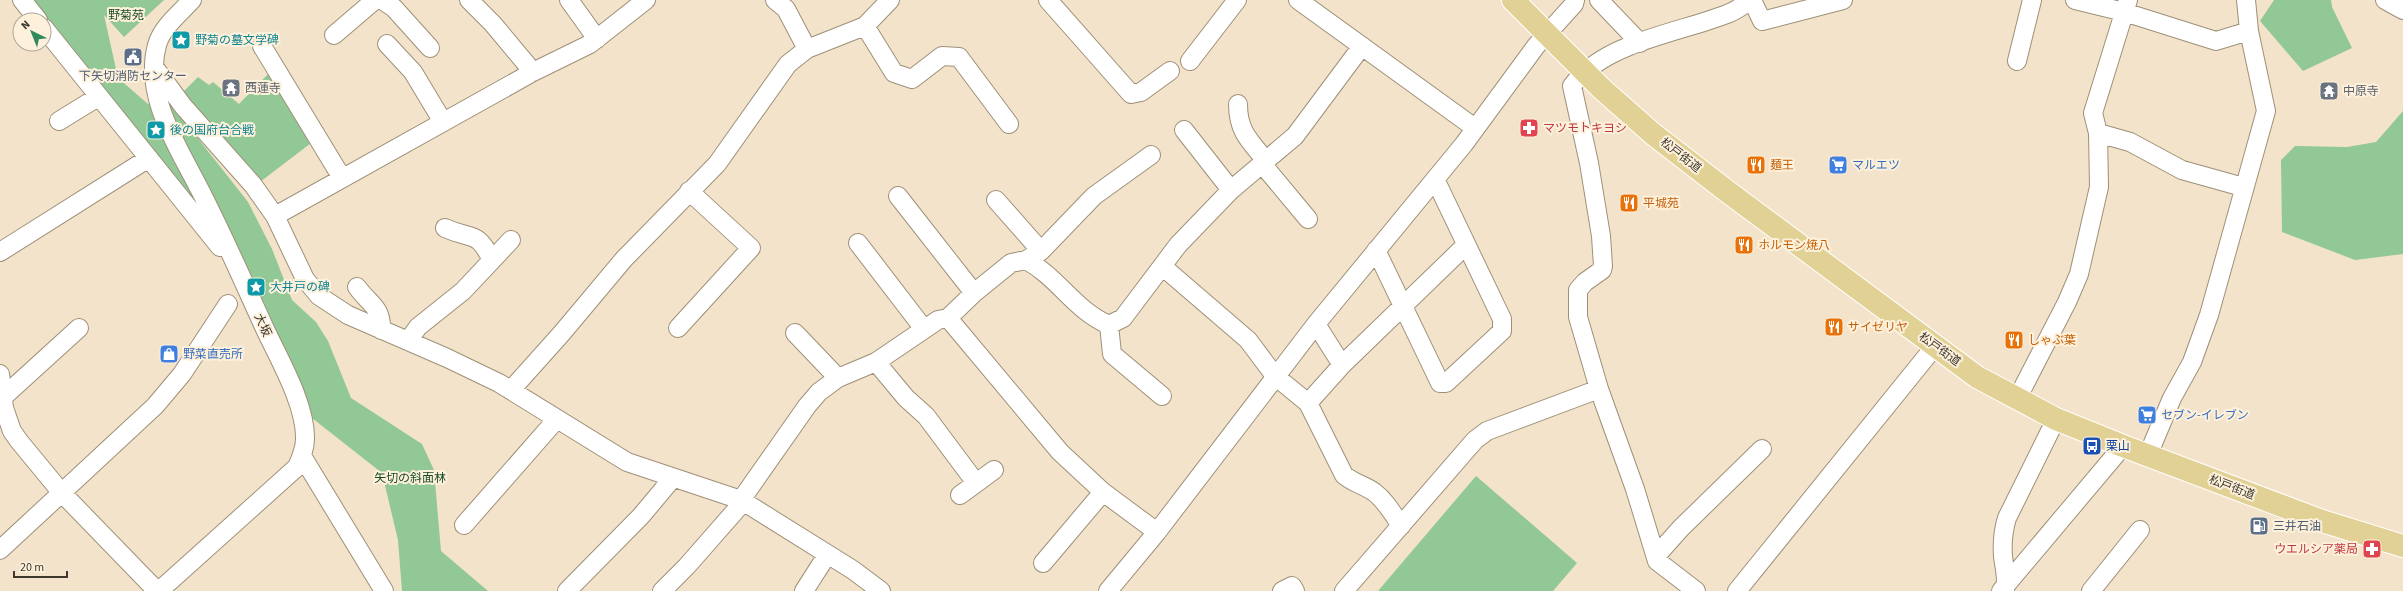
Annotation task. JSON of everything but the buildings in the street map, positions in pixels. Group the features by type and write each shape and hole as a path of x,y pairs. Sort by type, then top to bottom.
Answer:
{"main road":[{"name":"松戸街道","path":"1513,0 1584,72 1653,134 1935,346 1978,376 2017,399 2056,419 2123,446 2322,521 2403,546"}],"street":[{"path":"22,0 32,12"},
{"path":"334,35 375,0"},
{"path":"382,0 394,8 430,48"},
{"path":"469,0 493,24 533,72"},
{"path":"569,0 597,39"},
{"path":"275,216 533,72 597,39 646,0"},
{"path":"775,0 786,9 807,49"},
{"path":"511,390 562,333 624,259 717,164 788,64 807,49 865,26 890,0"},
{"path":"1048,0 1131,94 1141,92 1170,71"},
{"path":"1190,61 1237,0"},
{"path":"1298,0 1475,128"},
{"path":"1108,591 1157,532 1316,324 1436,179 1546,34 1574,4 1575,0"},
{"path":"1599,0 1640,44"},
{"path":"1696,591 1657,561 1634,489 1599,390 1578,317 1578,290 1602,270 1603,266 1601,236 1589,163 1572,83 1596,62 1728,7 1752,0 1762,21 1843,0"},
{"path":"2017,61 2032,0"},
{"path":"2075,0 2126,6 2216,42 2249,31"},
{"path":"2148,455 2172,398 2192,362 2209,315 2243,187 2266,111 2249,31 2246,0"},
{"path":"2385,0 2403,10"},
{"name":"大坂","path":"158,591 297,467 302,456 305,438 300,408 234,263 164,118 156,94 155,68 157,44 186,2"},
{"path":"2017,399 2067,302 2079,274 2099,187 2098,133 2093,113 2126,6"},
{"path":"865,26 894,73 912,79 942,56 959,57 1009,124"},
{"path":"52,38 98,97 234,263"},
{"path":"387,44 413,72 443,122"},
{"path":"262,46 342,178"},
{"path":"1109,324 1123,318 1162,266 1168,255 1231,190 1265,163 1295,136 1362,46"},
{"path":"155,68 183,106 253,185 275,216 309,286 319,296 348,315 447,358 511,390 556,420 627,462 743,501 853,570 881,591"},
{"path":"59,121 98,97"},
{"path":"1238,104 1238,120 1244,133 1308,219"},
{"path":"1184,130 1231,190"},
{"path":"2098,133 2130,142 2182,170 2243,187"},
{"path":"662,591 687,566 743,501 807,406 819,392 838,378 876,362 938,320 948,318 974,293 1011,264 1034,255 1094,196 1151,155"},
{"path":"0,252 149,158"},
{"path":"1376,250 1440,383 1446,383 1502,331 1502,319 1436,179"},
{"path":"678,328 751,248 689,191"},
{"path":"898,196 974,293"},
{"path":"996,200 1043,269 1082,310 1109,324"},
{"path":"445,228 459,235 476,237 483,242 492,260"},
{"path":"408,341 418,327 463,291 511,240"},
{"path":"858,243 924,330"},
{"path":"1308,403 1342,365 1466,245"},
{"path":"1162,266 1248,340 1275,376 1308,403 1344,475 1352,481 1374,492 1389,507 1401,526"},
{"path":"357,287 380,313 381,330"},
{"path":"0,550 155,406 182,374 228,304"},
{"path":"948,318 1060,452 1103,492 1157,532"},
{"path":"1109,324 1112,354 1162,396"},
{"path":"1316,324 1342,365"},
{"path":"2,398 79,328"},
{"path":"795,333 838,378"},
{"path":"1737,591 1935,346"},
{"path":"876,362 906,398 926,416 976,483"},
{"path":"0,374 2,398 12,431 61,492 158,591"},
{"path":"1344,591 1475,440 1487,431 1599,390"},
{"path":"2004,589 2003,530 2007,518 2056,419"},
{"path":"464,525 556,420"},
{"path":"2004,589 2123,446"},
{"path":"1656,556 1681,528 1762,449"},
{"path":"302,456 384,591"},
{"path":"960,495 994,470"},
{"path":"567,591 641,516 672,478"},
{"path":"1043,563 1103,492"},
{"path":"2091,591 2140,530"},
{"path":"804,591 827,555"},
{"path":"1282,591 1292,586 1295,591"}],"green space":[{"name":"矢切の斜面林","path":"32,0 164,0 124,37 104,15 118,78 148,104 163,94 248,202 272,249 292,300 316,322 328,341 351,398 422,444 434,470 441,551 488,591 402,591 398,540 382,473 312,418 236,256 52,25 52,12 42,12"},
{"path":"2274,0 2331,0 2332,7 2352,48 2303,71 2260,21"},
{"path":"271,71 315,140 260,182 214,132 183,92 198,77 209,85 213,82 239,104"},
{"path":"2403,111 2403,254 2355,260 2282,232 2281,160 2295,146 2347,147 2376,142"},
{"path":"1476,476 1577,563 1553,591 1378,591"}],"place":[{"name":"野菊の墓文学碑","path":"181,40"},
{"name":"下矢切消防センター","path":"133,57"},
{"name":"西蓮寺","path":"231,88"},
{"name":"中原寺","path":"2329,91"},
{"name":"マツモトキヨシ","path":"1529,128"},
{"name":"後の国府台合戦","path":"156,130"},
{"name":"麺王","path":"1756,165"},
{"name":"マルエツ","path":"1838,165"},
{"name":"平城苑","path":"1629,203"},
{"name":"ホルモン焼八","path":"1744,245"},
{"name":"大井戸の碑","path":"256,287"},
{"name":"サイゼリヤ","path":"1834,327"},
{"name":"しゃぶ葉","path":"2014,340"},
{"name":"野菜直売所","path":"169,354"},
{"name":"セブン-イレブン","path":"2147,415"},
{"name":"栗山","path":"2092,446"},
{"name":"三井石油","path":"2259,526"},
{"name":"ウエルシア薬局","path":"2372,549"}],"park label":[{"name":"野菊苑","path":"126,15"}]}
